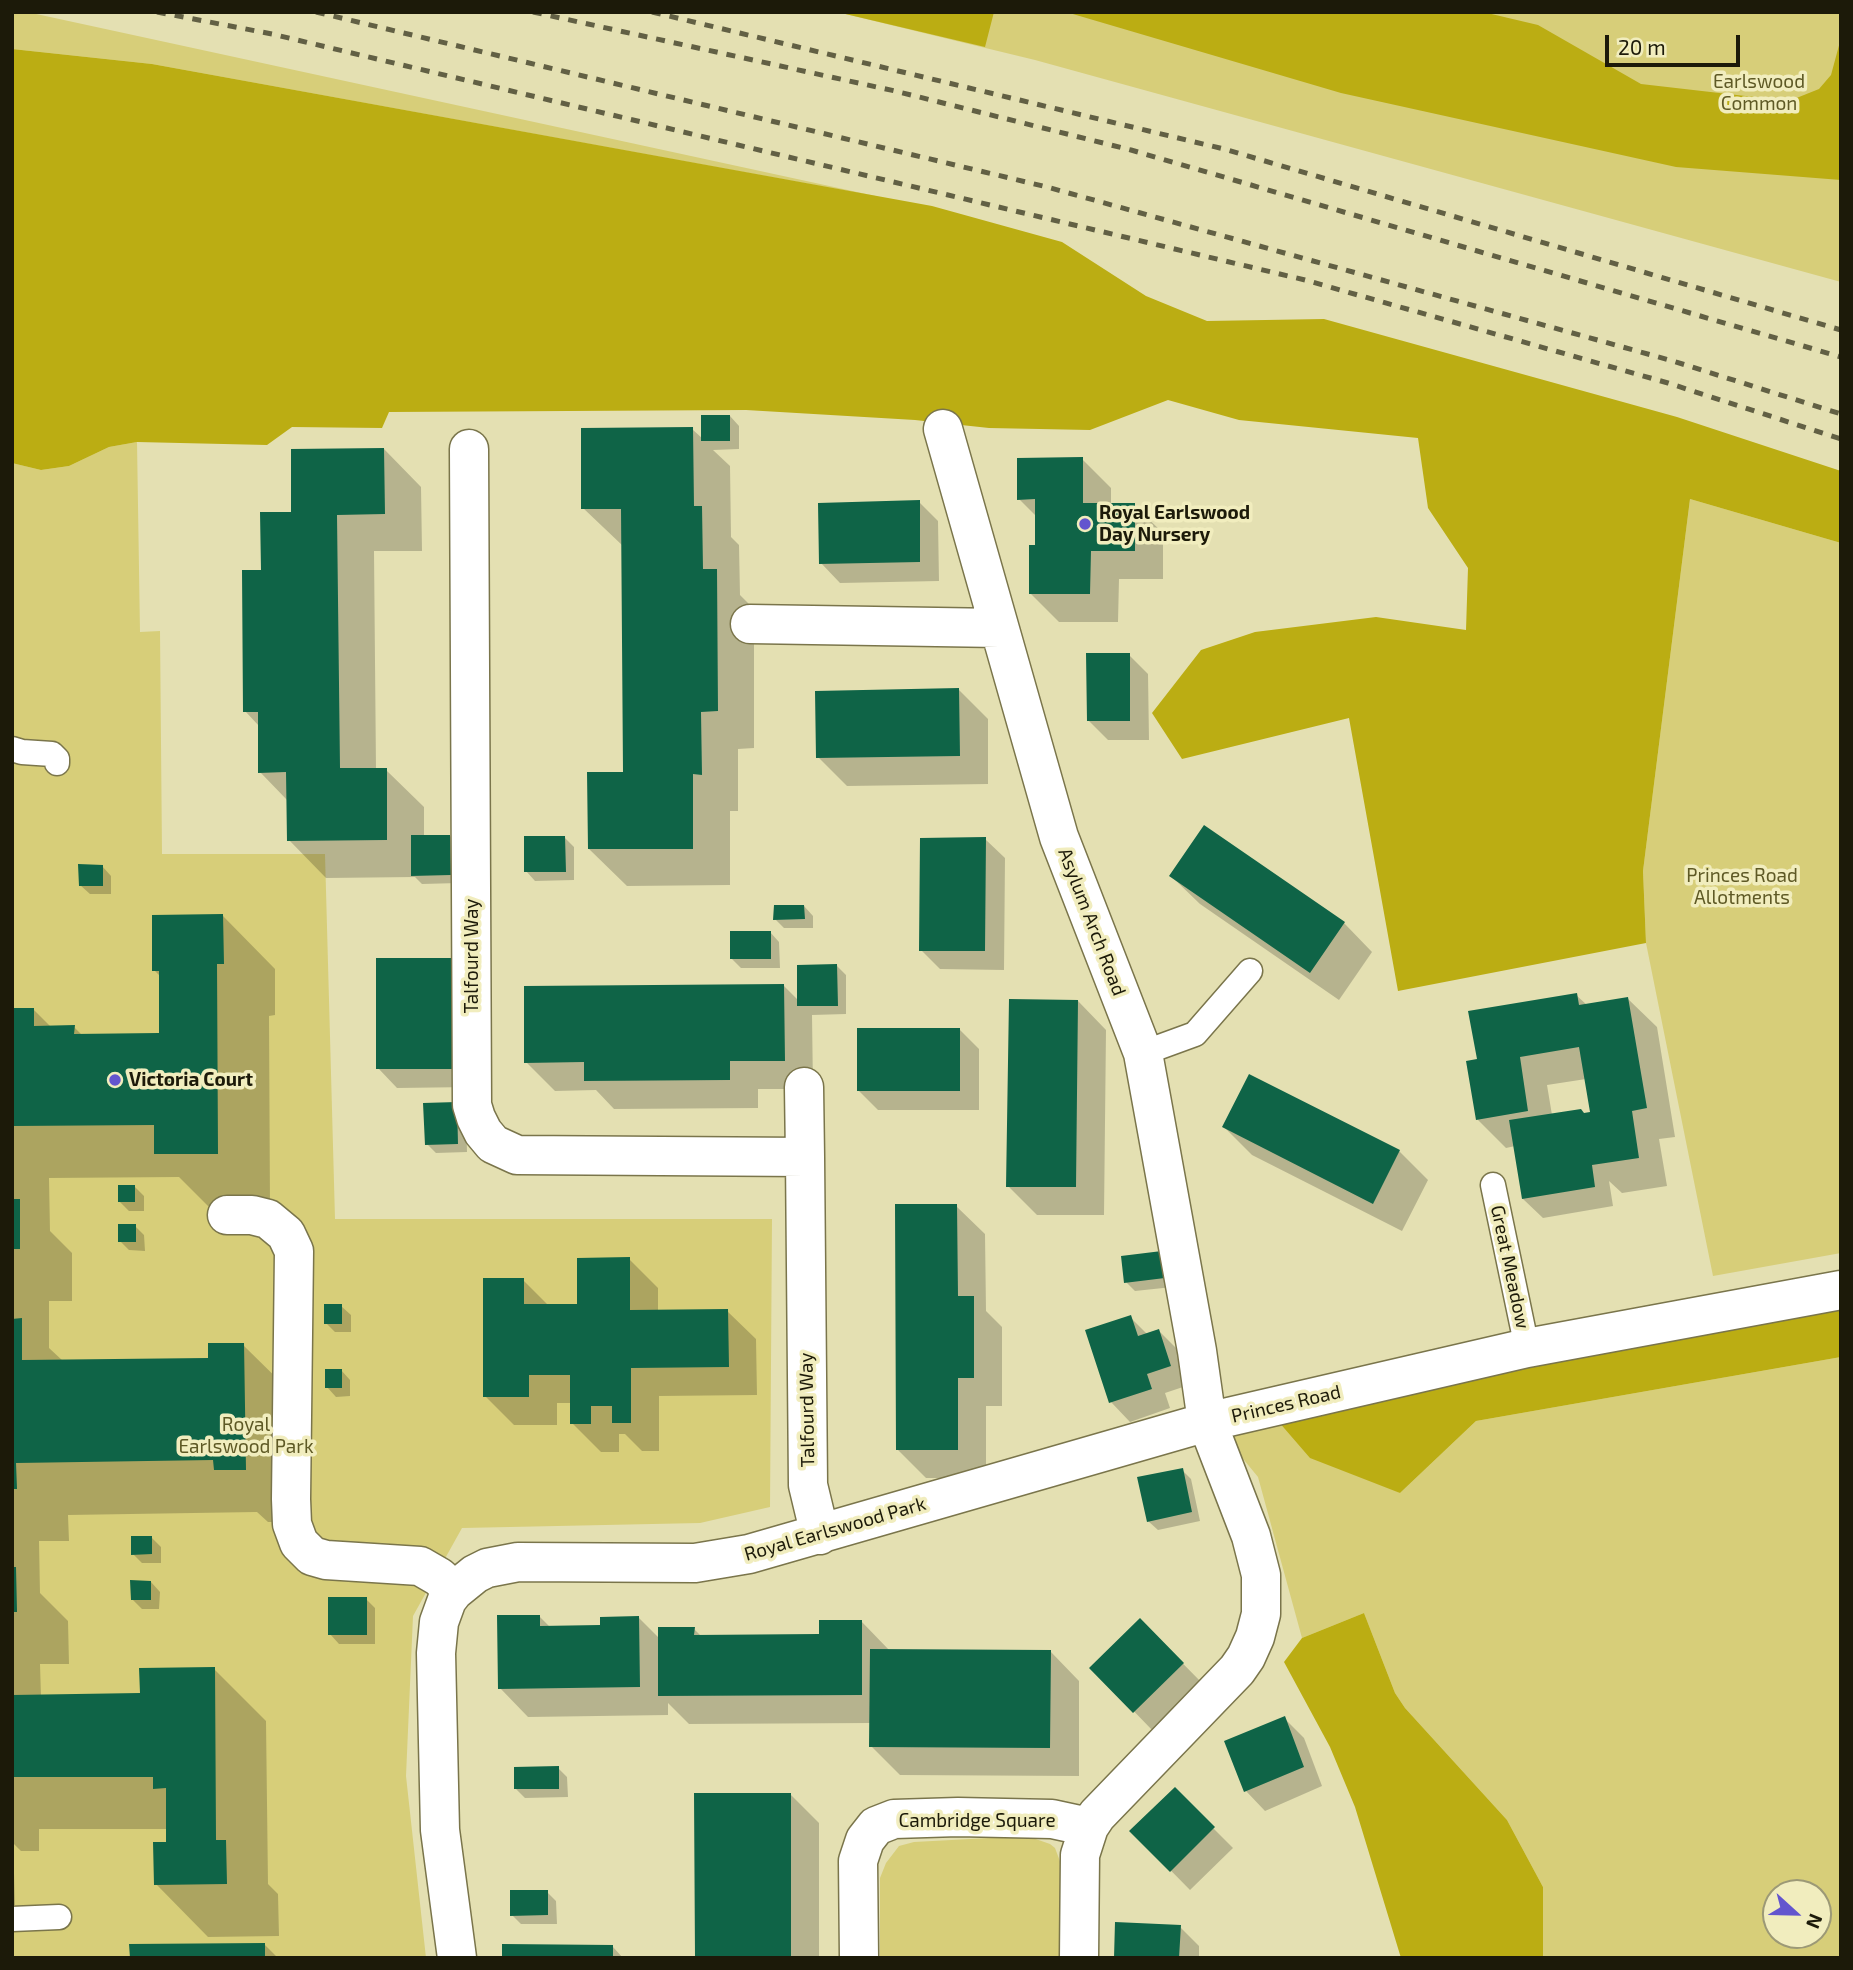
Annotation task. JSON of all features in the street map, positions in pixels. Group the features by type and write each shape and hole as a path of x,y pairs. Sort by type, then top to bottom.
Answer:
{"street":[{"name":"Asylum Arch Road","path":"943,429 1059,837 1143,1053 1197,1351 1207,1422"},
{"name":"Talfourd Way","path":"469,449 472,1105 476,1118 483,1132 494,1144 517,1155 805,1157"},
{"path":"750,624 999,628"},
{"name":"Talfourd Way","path":"804,1087 808,1485 820,1535"},
{"path":"227,1215 252,1215 268,1219 286,1234 293,1251 291,1499 292,1524 299,1544 313,1556 326,1560 420,1566 439,1577 454,1591"},
{"name":"Princes Road","path":"1079,1958 1080,1855 1089,1827 1097,1815 1237,1670 1255,1637 1261,1615 1261,1575 1251,1536 1207,1422 1527,1348 1841,1290"},
{"name":"Royal Earlswood Park","path":"457,1958 440,1829 436,1687 439,1622 447,1600 475,1574 501,1564 535,1562 695,1563 776,1548 1048,1466 1207,1422"},
{"name":"Cambridge Square","path":"859,1958 858,1861 864,1840 876,1825 894,1819 958,1817 1052,1819 1089,1827"}],"lane":[{"path":"12,749 52,754 55,755 57,763"},
{"path":"1143,1053 1195,1034 1250,971"},
{"name":"Great Meadow","path":"1493,1185 1527,1348"},
{"path":"12,1919 59,1917"}],"green space":[{"path":"12,12 27,12 880,197 152,64 12,49"},
{"path":"837,12 1841,12 1841,282 1035,60"},
{"name":"Royal Earlswood Park","path":"137,442 140,632 160,631 162,854 325,854 335,1219 772,1219 770,1507 700,1523 462,1528 413,1616 406,1776 426,1958 12,1958 12,463 41,470 69,466 109,447"},
{"name":"Princes Road Allotments","path":"1690,499 1841,543 1841,1253 1713,1276 1646,943 1643,871"},
{"path":"1841,1357 1841,1958 1543,1958 1543,1887 1507,1820 1405,1708 1395,1693 1364,1613 1302,1638 1258,1477 1226,1438 1278,1421 1400,1493 1476,1421"},
{"path":"1027,1836 1055,1848 1061,1864 1059,1958 880,1958 880,1878 886,1863 899,1846 914,1842"}],"shaded area":[{"path":"837,12 994,12 985,47"},
{"name":"Earlswood Common","path":"1066,12 1483,12 1538,25 1641,84 1789,101 1819,89 1831,75 1841,38 1841,180 1676,167 1341,93"},
{"path":"12,49 152,64 932,206 1062,242 1146,296 1207,321 1324,319 1677,417 1841,471 1841,543 1690,499 1643,871 1646,943 1398,991 1349,718 1182,759 1152,713 1201,650 1255,632 1376,617 1466,630 1468,568 1428,508 1418,438 1239,420 1168,400 1090,430 989,428 915,420 746,410 389,412 382,428 292,427 267,445 137,442 109,447 69,466 41,470 12,463"},
{"path":"1841,1308 1841,1357 1476,1421 1400,1493 1310,1458 1278,1421 1541,1361"},
{"path":"1364,1613 1395,1693 1405,1708 1507,1820 1543,1887 1543,1958 1401,1958 1355,1807 1330,1747 1284,1662 1302,1638"}],"building":[{"path":"701,415 730,415 730,441 701,441"},
{"path":"693,427 694,506 702,506 703,569 717,569 718,711 701,712 702,775 693,774 693,849 588,849 587,772 623,772 621,509 581,509 581,428"},
{"path":"384,448 385,514 337,515 340,768 387,768 387,840 287,841 286,772 258,773 258,712 243,712 242,570 261,570 260,512 291,512 291,449"},
{"name":"Royal Earlswood Day Nursery","path":"1083,457 1083,503 1135,503 1135,551 1091,551 1090,594 1029,594 1029,545 1035,545 1035,499 1017,500 1017,458"},
{"path":"920,500 920,562 819,564 818,503"},
{"path":"1086,653 1130,653 1130,721 1087,721"},
{"path":"959,688 960,756 816,758 815,691"},
{"path":"1204,825 1345,922 1310,973 1169,876"},
{"path":"411,835 450,835 451,875 411,876"},
{"path":"524,836 565,836 566,872 524,872"},
{"path":"986,837 985,951 919,951 920,838"},
{"path":"78,864 103,865 103,886 79,886"},
{"path":"774,905 804,905 805,919 773,920"},
{"name":"Victoria Court","path":"223,914 224,964 217,964 218,1154 154,1154 154,1125 12,1126 12,1008 34,1008 34,1026 75,1025 74,1034 159,1033 159,971 152,971 152,915"},
{"path":"730,931 771,931 771,959 730,959"},
{"path":"376,958 453,958 453,1069 376,1069"},
{"path":"837,964 838,1006 797,1006 797,965"},
{"path":"784,984 785,1061 730,1061 730,1080 584,1081 584,1062 524,1063 524,986"},
{"path":"1577,993 1579,1005 1628,997 1647,1108 1632,1111 1639,1158 1592,1165 1595,1187 1522,1199 1509,1120 1581,1109 1584,1113 1590,1112 1579,1047 1520,1057 1528,1111 1476,1120 1466,1061 1477,1059 1468,1011"},
{"path":"1009,999 1078,1000 1076,1187 1006,1187"},
{"path":"857,1028 960,1028 960,1091 857,1091"},
{"path":"1249,1074 1400,1150 1373,1204 1222,1127"},
{"path":"457,1102 458,1144 425,1145 423,1103"},
{"path":"118,1185 135,1185 135,1202 118,1202"},
{"path":"12,1199 20,1199 20,1249 12,1249"},
{"path":"895,1204 957,1204 958,1296 974,1296 974,1378 958,1378 958,1450 896,1450"},
{"path":"118,1224 136,1224 136,1242 118,1242"},
{"path":"1170,1250 1173,1277 1124,1283 1121,1256"},
{"path":"630,1257 630,1310 728,1309 729,1367 631,1368 631,1423 612,1423 612,1406 591,1406 591,1424 570,1424 570,1375 529,1375 529,1397 483,1397 483,1278 524,1278 524,1304 577,1304 577,1258"},
{"path":"324,1304 342,1304 342,1324 324,1324"},
{"path":"1131,1315 1138,1336 1159,1329 1171,1366 1147,1374 1152,1389 1109,1403 1085,1330"},
{"path":"22,1318 22,1360 208,1358 208,1343 244,1343 246,1470 214,1470 213,1460 16,1463 17,1489 12,1489 12,1319"},
{"path":"325,1369 342,1369 342,1388 325,1388"},
{"path":"1183,1468 1192,1512 1147,1522 1137,1477"},
{"path":"131,1536 152,1536 152,1554 131,1555"},
{"path":"12,1567 16,1567 17,1612 12,1612"},
{"path":"130,1580 151,1581 151,1600 131,1600"},
{"path":"328,1597 367,1597 367,1635 328,1635"},
{"path":"497,1615 540,1615 540,1626 600,1625 600,1617 639,1616 640,1687 498,1689"},
{"path":"1140,1618 1184,1663 1133,1713 1089,1668"},
{"path":"819,1620 862,1620 862,1695 658,1696 658,1627 695,1627 694,1635 819,1634"},
{"path":"870,1649 1051,1650 1050,1748 869,1747"},
{"path":"215,1667 216,1840 226,1840 227,1884 154,1885 153,1842 166,1842 166,1788 153,1789 153,1777 12,1777 12,1695 140,1693 139,1668"},
{"path":"1285,1716 1304,1767 1244,1792 1224,1741"},
{"path":"559,1766 559,1789 514,1789 514,1767"},
{"path":"1175,1787 1215,1827 1170,1872 1129,1831"},
{"path":"694,1793 791,1793 791,1958 695,1958"},
{"path":"510,1890 548,1890 548,1915 510,1916"},
{"path":"1115,1922 1181,1925 1179,1958 1114,1958"},
{"path":"265,1943 265,1958 130,1958 129,1944"},
{"path":"502,1944 613,1945 613,1958 502,1958"}],"railway":[{"path":"157,12 272,34 1305,280 1668,383 1841,439"},
{"path":"316,12 1047,187 1673,361 1841,414"},
{"path":"533,12 895,91 1131,150 1841,357"},
{"path":"652,12 1224,149 1841,330"}],"place":[{"name":"Royal Earlswood Day Nursery","path":"1085,524"},
{"name":"Victoria Court","path":"115,1080"}]}
